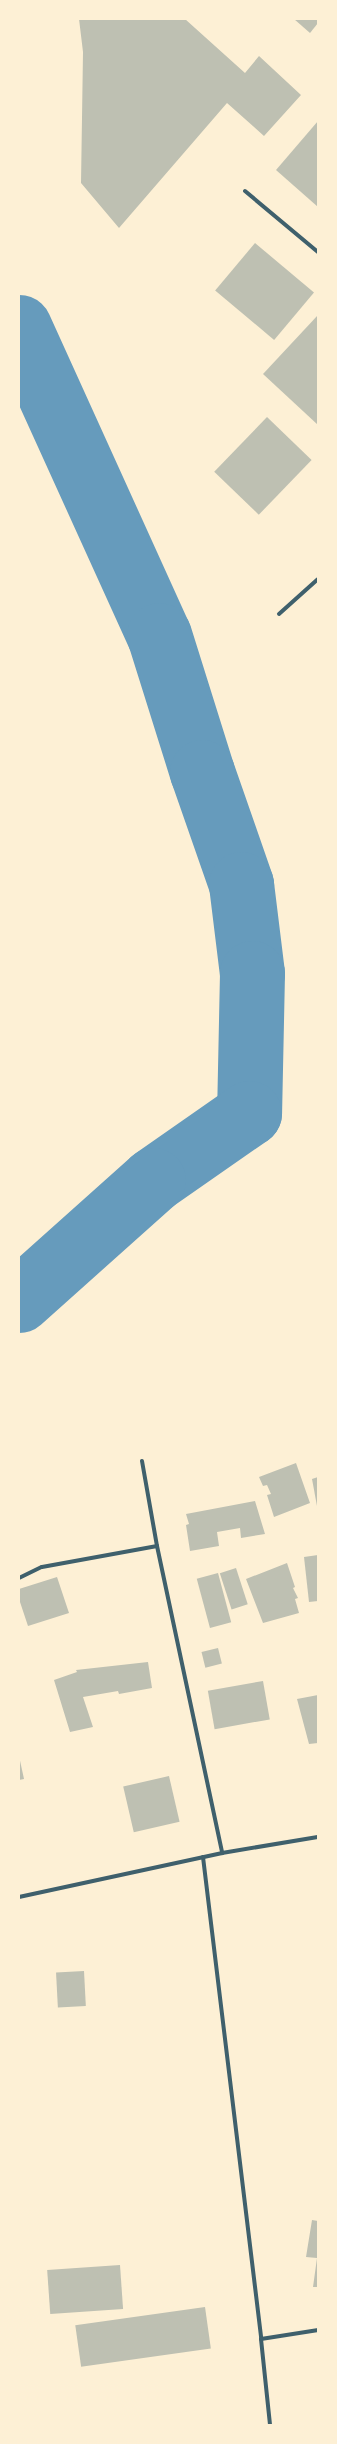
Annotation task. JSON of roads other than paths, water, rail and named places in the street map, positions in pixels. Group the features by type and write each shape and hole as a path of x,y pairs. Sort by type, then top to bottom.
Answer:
{"street":[{"path":"245,191 318,252"},
{"path":"279,614 318,579"},
{"path":"142,1461 157,1546 222,1853"},
{"path":"19,1578 42,1567 157,1546"},
{"path":"19,1897 222,1853 318,1837"},
{"path":"203,1857 270,2425"},
{"path":"261,2339 318,2330"}],"waterway":[{"path":"19,327 159,635 202,772 241,884 252,973 249,1113 153,1180 19,1300"}]}
